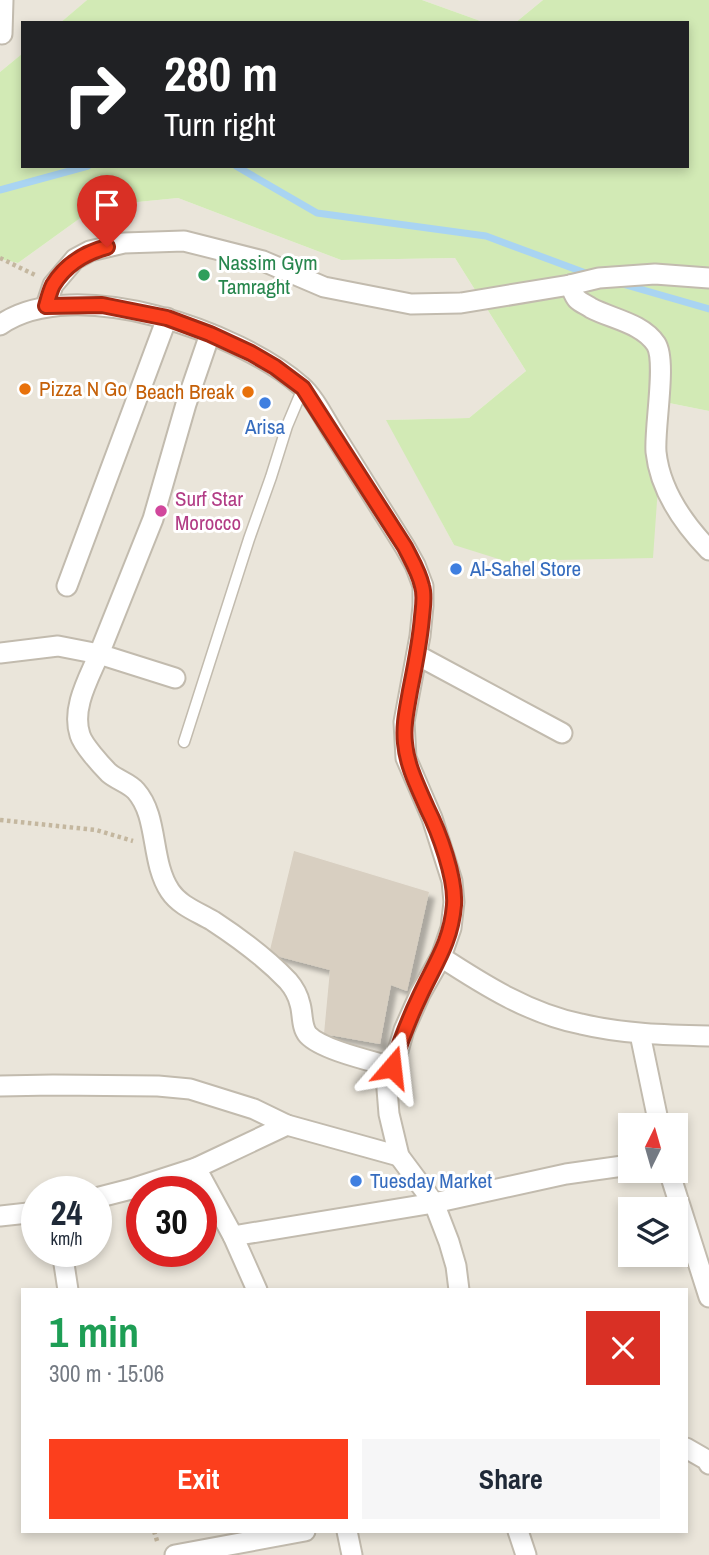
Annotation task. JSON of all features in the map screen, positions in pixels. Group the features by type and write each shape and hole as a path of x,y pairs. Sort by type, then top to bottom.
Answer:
{"street":[{"path":"2,33 3,0"},
{"path":"46,306 53,285 75,260 90,251 124,243 184,241 263,261 324,287 411,303 461,303 599,278 655,274 709,278"},
{"path":"570,285 577,299 636,327 656,343 660,363 656,453 662,479 675,509 709,550"},
{"path":"0,325 46,306 102,305 167,318 259,357 303,388 415,565 423,586 423,606 404,722 406,758 432,818 452,881 454,902 451,928 441,957 404,1030 387,1089 389,1114 399,1156 434,1203 456,1266 459,1288"},
{"path":"68,586 167,318"},
{"path":"210,334 186,404 153,519 78,705 80,735 88,749 110,773 135,790 142,801 149,814 154,848 163,879 179,902 252,948 288,981 300,1003 307,1034 339,1051 392,1067"},
{"path":"0,653 58,646 99,654 175,678"},
{"path":"417,655 562,733"},
{"path":"441,957 480,982 551,1016 579,1024 640,1034 709,1036"},
{"path":"640,1034 656,1113"},
{"path":"0,1086 158,1086 190,1089 254,1109 287,1125 399,1156"},
{"path":"112,1194 196,1168 287,1125"},
{"path":"233,1236 434,1203 566,1174 618,1167"},
{"path":"196,1168 233,1236 256,1288"},
{"path":"673,1183 709,1297"},
{"path":"0,1216 21,1214"},
{"path":"64,1267 68,1288"},
{"path":"688,1449 708,1458"},
{"path":"175,1555 294,1533"},
{"path":"347,1533 352,1555"},
{"path":"519,1533 526,1555"}],"lane":[{"path":"184,741 287,426 303,388"}],"path":[{"path":"0,258 53,285"},
{"path":"0,820 96,830 154,848"}],"shaded area":[{"path":"0,0 87,0 62,21 21,21 21,55 0,72"},
{"path":"422,0 543,0 517,21 480,21"},
{"path":"178,198 341,260 455,258 526,371 469,418 387,420 454,545 664,402 709,411 709,1555 0,1555 0,259 18,263 97,206"}],"green space":[{"path":"87,0 422,0 480,21 62,21"},
{"path":"543,0 709,0 709,411 664,402 653,558 505,561 454,545 386,420 469,418 526,371 455,258 341,260 178,198 97,206 18,263 0,259 0,72 21,55 21,168 689,168 689,21 517,21"}],"building":[{"path":"294,851 429,892 407,991 391,985 380,1044 324,1034 330,970 269,954"}],"waterway":[{"path":"0,190 81,168"},
{"path":"239,168 317,213 486,236 591,275"},
{"path":"619,283 709,309"}],"place":[{"name":"Nassim Gym Tamraght","path":"204,275"},
{"name":"Pizza N Go","path":"25,389"},
{"name":"Beach Break","path":"248,392"},
{"name":"Arisa","path":"265,403"},
{"name":"Surf Star Morocco","path":"161,511"},
{"name":"Al-Sahel Store","path":"456,569"},
{"name":"Tuesday Market","path":"356,1181"}],"route":[{"path":"107,247 90,251 75,260 53,285 46,306 102,305 167,318 210,334 275,367 303,388 322,415 405,547 423,586 420,636 404,722 404,740 406,758 445,855 454,902 451,928 441,957 404,1030 392,1067"}]}
